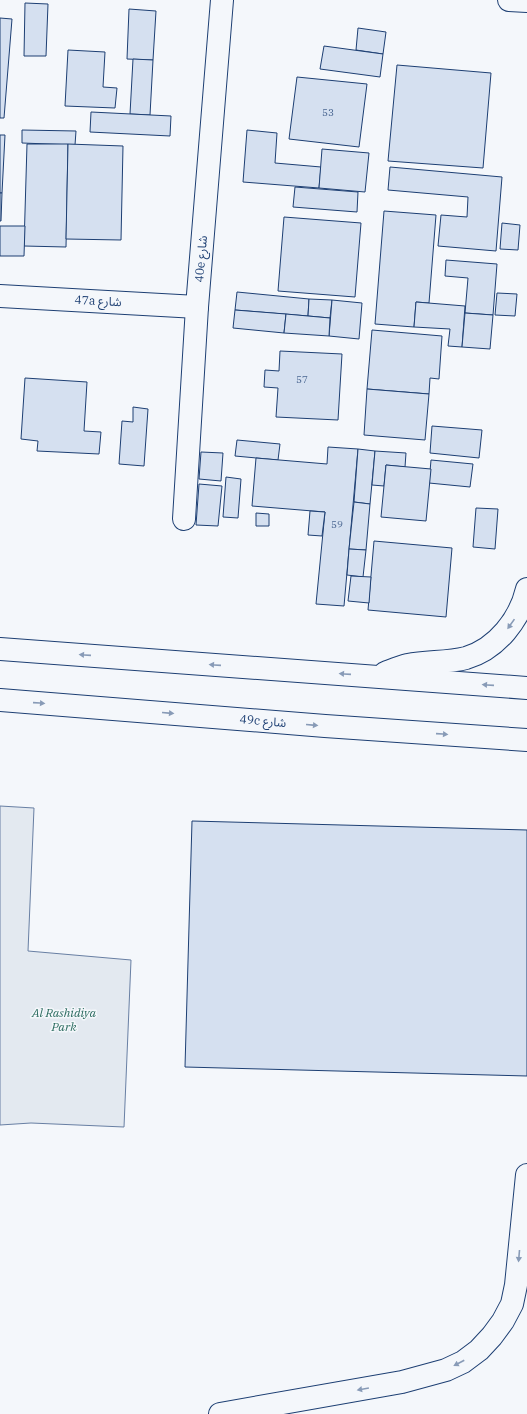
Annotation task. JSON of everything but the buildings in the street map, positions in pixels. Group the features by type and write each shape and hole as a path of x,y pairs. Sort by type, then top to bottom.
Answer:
{"main road":[{"name":"40e شارع","path":"184,519 197,307 222,0"},
{"path":"509,0 527,1"},
{"name":"47a شارع","path":"0,296 197,307"},
{"path":"375,677 408,665 467,658 482,651 496,642 509,628 519,612 527,589"},
{"path":"0,649 527,688"},
{"path":"0,659 62,654"},
{"name":"49c شارع","path":"0,700 326,726 527,740"},
{"path":"220,1414 402,1382 446,1370 463,1362 483,1346 492,1336 503,1321 512,1304 516,1285 527,1175"}],"green space":[{"name":"Al Rashidiya Park","path":"0,806 34,808 28,951 131,960 124,1127 31,1123 0,1125"}]}
